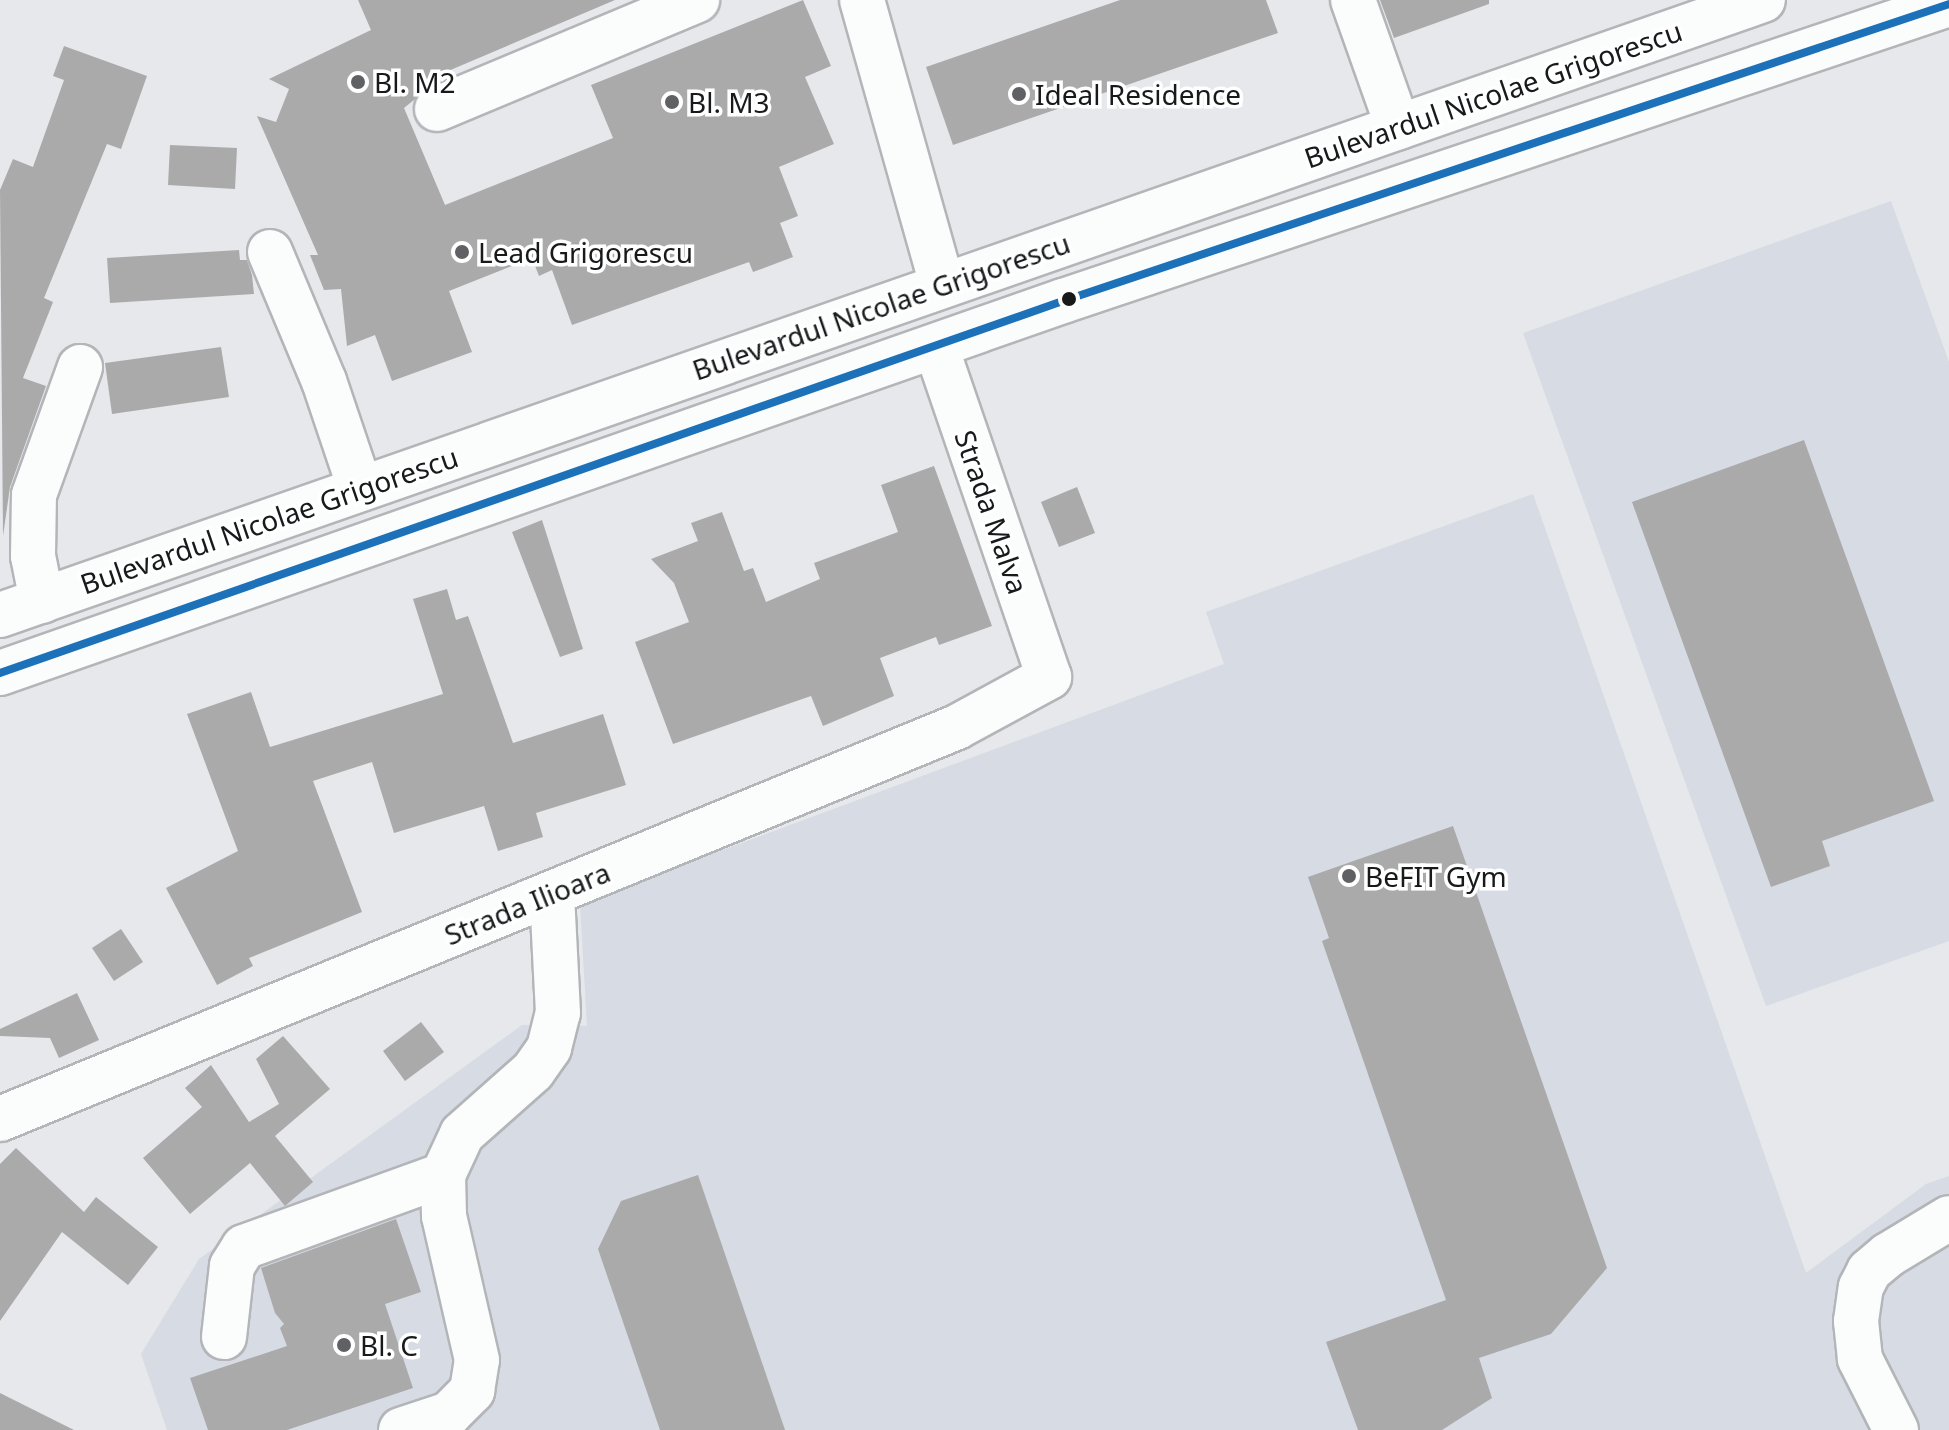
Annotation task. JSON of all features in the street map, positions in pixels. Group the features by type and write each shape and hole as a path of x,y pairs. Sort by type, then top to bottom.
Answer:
{"main road":[{"path":"437,109 697,0"},
{"path":"862,0 942,285 936,347"},
{"path":"1353,0 1398,127"},
{"name":"Bulevardul Nicolae Grigorescu","path":"0,615 1763,0"},
{"name":"Bulevardul Nicolae Grigorescu","path":"0,673 936,347 1949,4"},
{"path":"270,252 360,488"},
{"name":"Strada Malva","path":"936,347 1049,677"},
{"path":"42,601 33,556 34,495 80,367"},
{"name":"Strada Ilioara","path":"0,1119 985,715 1049,677"},
{"path":"401,1430 465,1403 476,1377 474,1341 444,1216 443,1175 462,1134 533,1071 552,1040 559,977 552,893"},
{"path":"224,1337 232,1266 244,1247 443,1175"},
{"path":"1896,1430 1860,1359 1856,1321 1861,1287 1869,1271 1888,1255 1949,1218"}],"shaded area":[{"path":"1891,201 1949,362 1949,941 1766,1006 1523,333"},
{"path":"1533,494 1806,1273 1926,1184 1949,1176 1949,1430 167,1430 141,1354 199,1259 522,1025 587,1026 580,903 1224,664 1206,612"}],"building":[{"path":"358,0 615,0 434,77 436,82 404,108 445,205 613,138 591,85 803,0 831,66 805,77 834,144 779,167 798,216 780,223 793,257 753,272 749,262 572,325 552,270 539,276 532,258 449,291 472,352 392,381 375,335 347,346 341,289 324,290 310,255 318,255 257,116 276,122 289,89 269,79 371,30"},
{"name":"Ideal Residence","path":"1120,0 1266,0 1278,33 953,145 926,67"},
{"path":"1380,0 1489,0 1489,4 1394,38"},
{"path":"64,46 147,76 121,149 107,144 44,298 53,302 23,378 46,386 10,487 3,536 0,190 13,159 33,167 64,80 53,76"},
{"path":"170,145 237,148 235,189 168,185"},
{"path":"239,250 240,260 247,260 254,294 110,303 107,258"},
{"path":"221,347 229,397 112,414 105,363"},
{"path":"1804,440 1934,801 1822,841 1830,866 1771,887 1632,502"},
{"path":"934,466 992,626 939,645 936,637 880,658 894,696 823,726 811,696 673,744 635,642 689,622 674,583 651,559 698,541 691,523 722,512 744,571 753,568 766,602 820,579 814,563 898,532 881,485"},
{"path":"1077,487 1095,533 1059,547 1041,502"},
{"path":"542,520 583,649 560,657 512,532"},
{"path":"447,589 456,620 468,616 513,743 603,714 626,785 536,813 543,837 498,851 484,806 394,833 372,762 313,781 362,912 249,958 253,966 217,985 166,888 238,851 187,714 251,692 270,747 443,694 413,599"},
{"path":"1453,826 1607,1268 1551,1334 1479,1358 1492,1398 1442,1430 1358,1430 1326,1342 1446,1300 1322,941 1329,938 1308,877"},
{"path":"121,929 143,962 114,981 92,948"},
{"path":"77,993 99,1040 59,1058 50,1038 0,1036 0,1029"},
{"path":"421,1022 444,1052 405,1081 383,1051"},
{"path":"283,1036 330,1089 275,1136 313,1182 285,1206 250,1163 190,1214 143,1158 202,1107 185,1088 211,1065 249,1122 279,1104 256,1059"},
{"path":"16,1148 84,1212 96,1197 158,1247 128,1285 62,1232 0,1321 0,1164"},
{"path":"698,1175 785,1430 660,1430 598,1249 621,1201"},
{"path":"396,1219 421,1292 385,1304 413,1388 287,1430 208,1430 190,1378 287,1346 280,1328 284,1324 275,1313 261,1268"},
{"path":"0,1393 74,1430 0,1430"}],"transit line":[{"path":"0,673 1063,301 1949,4"}],"place":[{"name":"Bl. M2","path":"358,82"},
{"name":"Ideal Residence","path":"1019,94"},
{"name":"Bl. M3","path":"672,102"},
{"name":"Lead Grigorescu","path":"462,252"},
{"name":"BeFIT Gym","path":"1349,876"},
{"name":"Bl. C","path":"344,1345"}]}
